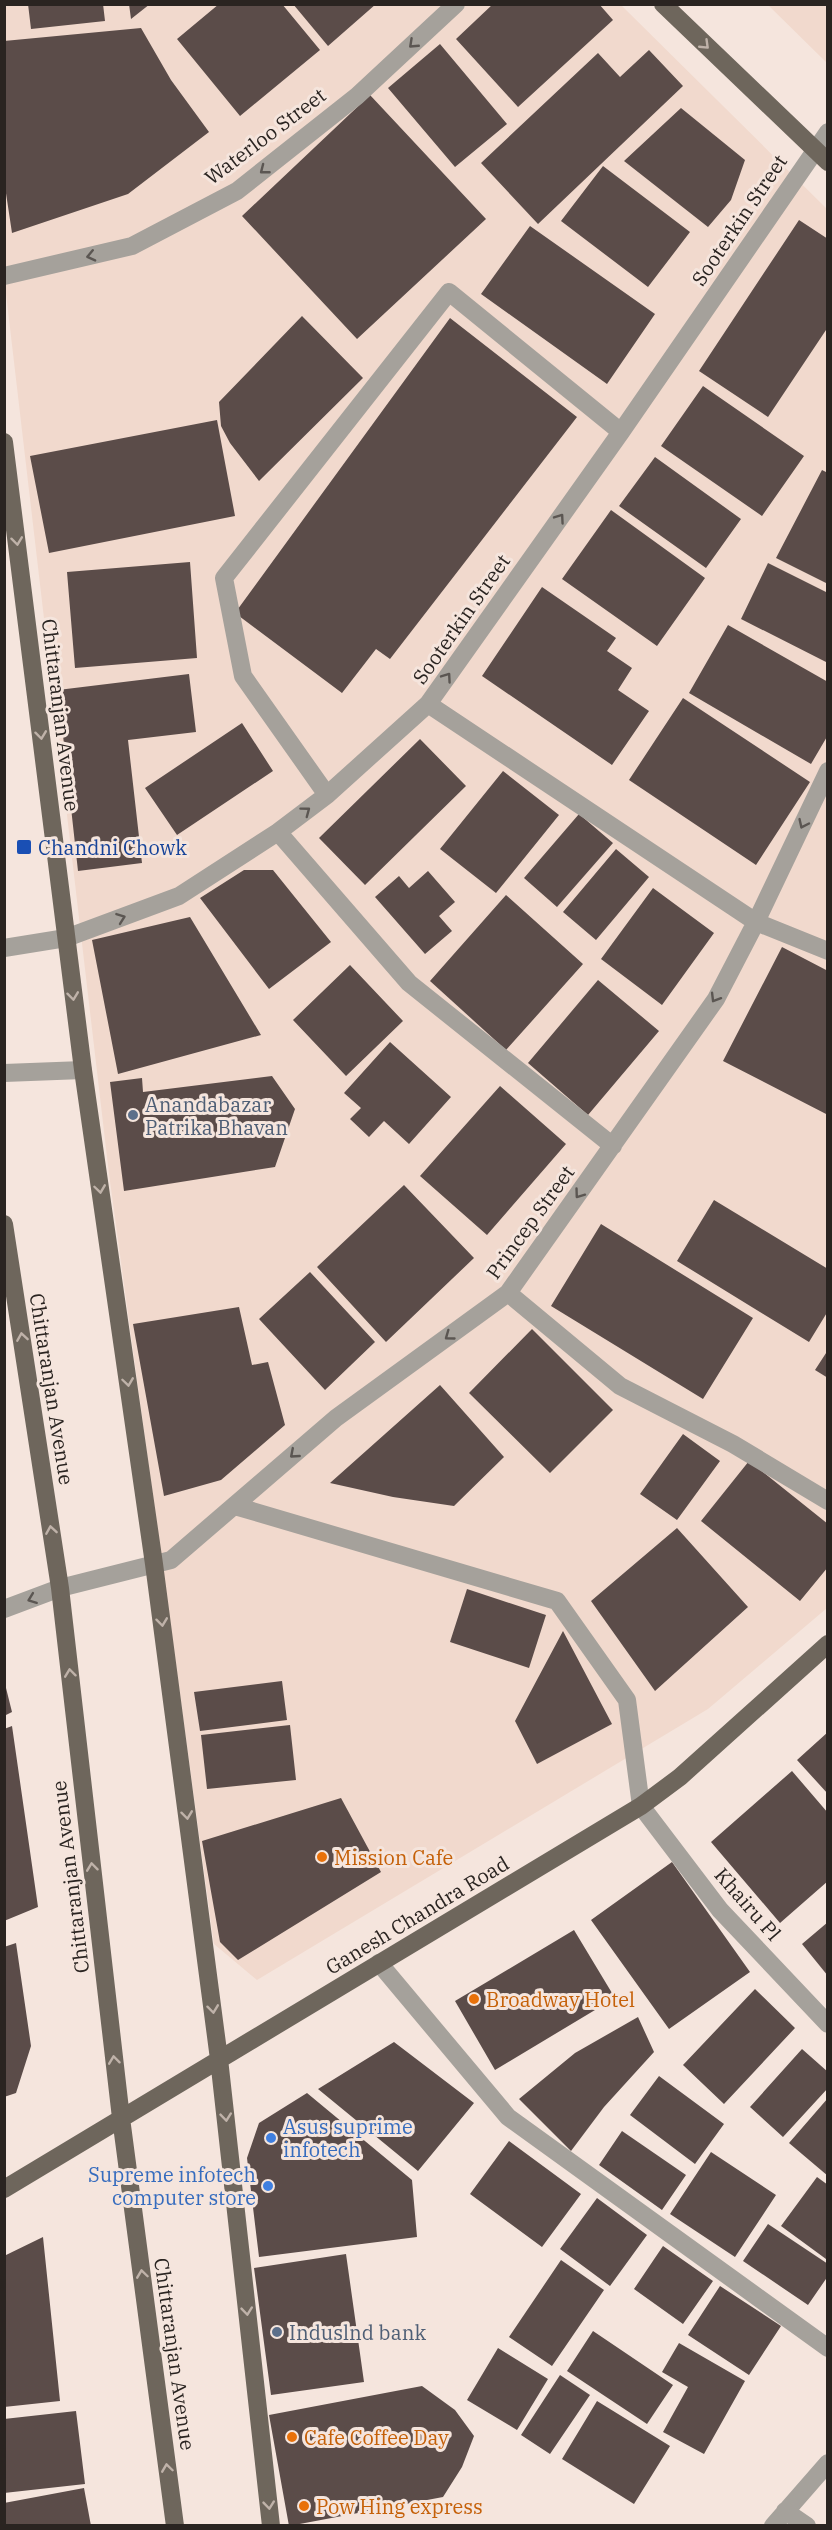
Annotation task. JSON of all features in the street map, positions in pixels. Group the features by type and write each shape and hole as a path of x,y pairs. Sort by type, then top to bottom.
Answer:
{"main road":[{"path":"663,4 821,156"},
{"name":"Chittaranjan Avenue","path":"4,442 82,1070 154,1564 219,2059 271,2526"},
{"name":"Chittaranjan Avenue","path":"4,1224 60,1588 121,2118 175,2526"},
{"name":"Ganesh Chandra Road","path":"4,2189 641,1806 680,1777 828,1644"}],"street":[{"name":"Waterloo Street","path":"4,276 132,246 237,191 357,96 456,4"},
{"name":"Sooterkin Street","path":"4,948 66,938 179,896 278,832 327,795 428,704 821,156 828,132"},
{"path":"327,795 243,676 224,578 449,292 621,432"},
{"path":"428,704 756,922 828,951"},
{"name":"Princep Street","path":"4,1609 60,1588 171,1560 336,1418 508,1293 716,999 756,922 828,771"},
{"path":"278,832 409,983 613,1146"},
{"path":"4,1073 82,1070"},
{"path":"508,1293 620,1386 734,1444 828,1501"},
{"path":"235,1506 557,1601 627,1700 641,1806"},
{"name":"Khairu Pl","path":"641,1806 720,1910 828,2024"},
{"path":"379,1963 508,2117 828,2348"},
{"path":"773,2526 828,2463"},
{"path":"785,2511 807,2526"}],"shaded area":[{"path":"4,5 621,5 827,209 827,1608 708,1709 257,1980 214,1944 109,1174 5,285"},
{"path":"768,5 827,5 827,63"}],"building":[{"path":"28,4 103,4 105,21 31,29"},
{"path":"129,4 150,4 131,19"},
{"path":"219,4 282,4 320,50 240,116 177,39"},
{"path":"293,4 376,4 328,46"},
{"path":"493,4 599,4 613,20 518,107 456,39"},
{"path":"141,28 171,80 209,132 128,194 12,233 4,180 4,41"},
{"path":"440,44 507,124 455,167 388,88"},
{"path":"649,50 683,86 538,224 481,163 598,53 620,77"},
{"path":"370,95 486,219 357,339 242,216"},
{"path":"681,108 745,160 731,200 708,227 624,161"},
{"path":"603,166 690,232 648,287 561,221"},
{"path":"799,220 828,239 828,327 768,417 699,371"},
{"path":"530,226 655,314 607,384 481,294"},
{"path":"302,316 363,378 259,481 230,443 221,426 219,402"},
{"path":"450,318 577,417 390,659 376,649 342,693 235,613"},
{"path":"703,386 804,456 762,516 661,446"},
{"path":"217,420 235,516 49,553 30,456"},
{"path":"655,457 741,519 706,568 619,506"},
{"path":"822,470 828,473 828,584 776,558"},
{"path":"611,510 705,578 657,646 562,579"},
{"path":"190,562 197,658 75,668 67,572"},
{"path":"768,563 828,593 828,663 741,619"},
{"path":"542,587 616,638 607,651 632,668 618,690 649,711 612,765 482,676"},
{"path":"728,625 828,682 828,735 811,764 689,693"},
{"path":"189,674 196,732 128,740 142,863 78,871 58,690"},
{"path":"683,698 810,782 756,865 629,780"},
{"path":"242,723 273,771 177,835 145,788"},
{"path":"420,739 466,786 365,885 319,838"},
{"path":"503,771 559,815 496,893 440,849"},
{"path":"579,814 613,843 557,907 524,878"},
{"path":"616,849 649,877 596,940 563,912"},
{"path":"244,870 273,870 331,942 269,989 200,898"},
{"path":"428,871 455,902 439,916 452,931 425,954 375,897 399,876 409,888"},
{"path":"653,888 714,933 662,1005 601,959"},
{"path":"506,895 583,964 506,1050 430,981"},
{"path":"190,917 261,1035 118,1074 92,940"},
{"path":"782,947 828,971 828,1115 723,1061"},
{"path":"350,965 403,1021 346,1076 293,1020"},
{"path":"598,980 659,1031 588,1115 528,1063"},
{"path":"390,1042 451,1097 409,1144 384,1121 369,1137 350,1119 361,1108 344,1093"},
{"path":"272,1076 295,1109 275,1167 124,1191 110,1082 142,1078 143,1092"},
{"path":"500,1086 566,1144 487,1235 420,1176"},
{"path":"404,1185 474,1258 386,1342 317,1267"},
{"path":"714,1200 828,1269 828,1311 809,1342 677,1261"},
{"path":"601,1224 753,1318 703,1399 551,1306"},
{"path":"310,1272 375,1342 325,1390 259,1319"},
{"path":"239,1307 252,1365 268,1362 285,1425 221,1480 164,1496 133,1324"},
{"path":"532,1329 613,1410 550,1473 469,1393"},
{"path":"828,1350 828,1378 815,1370"},
{"path":"440,1385 504,1457 454,1506 393,1497 330,1483"},
{"path":"683,1434 720,1461 677,1520 640,1494"},
{"path":"749,1461 828,1524 828,1567 800,1601 701,1521"},
{"path":"677,1528 748,1607 655,1691 591,1601"},
{"path":"467,1589 546,1615 529,1668 450,1642"},
{"path":"563,1631 612,1724 537,1764 515,1721"},
{"path":"4,1680 12,1712 4,1716"},
{"path":"282,1681 287,1720 200,1731 194,1692"},
{"path":"290,1725 296,1780 207,1789 201,1735"},
{"path":"12,1726 38,1907 4,1921 4,1729"},
{"path":"828,1732 828,1794 797,1760"},
{"path":"792,1771 828,1813 828,1881 780,1923 711,1842"},
{"path":"341,1798 381,1872 238,1960 220,1942 202,1841"},
{"path":"672,1862 750,1972 669,2029 591,1920"},
{"path":"828,1922 828,1976 802,1944"},
{"path":"574,1930 615,1998 495,2070 455,2001"},
{"path":"16,1943 31,2046 16,2093 4,2097 4,1947"},
{"path":"755,1989 795,2028 724,2104 683,2065"},
{"path":"638,2017 654,2052 604,2107 571,2151 519,2099 575,2053"},
{"path":"394,2042 474,2103 418,2171 318,2089"},
{"path":"802,2049 828,2072 828,2088 783,2137 750,2107"},
{"path":"659,2076 724,2124 695,2164 630,2115"},
{"path":"307,2093 412,2180 417,2237 259,2257 247,2158 259,2123"},
{"path":"828,2098 828,2176 789,2143"},
{"path":"622,2131 686,2175 662,2210 599,2165"},
{"path":"509,2141 581,2194 542,2247 470,2194"},
{"path":"711,2152 776,2195 735,2257 670,2214"},
{"path":"817,2177 828,2185 826,2259 781,2226"},
{"path":"597,2198 647,2235 610,2286 560,2249"},
{"path":"768,2224 828,2264 828,2276 808,2305 743,2261"},
{"path":"43,2237 60,2401 4,2407 4,2256"},
{"path":"663,2246 713,2281 683,2324 634,2289"},
{"path":"346,2254 364,2382 271,2395 254,2268"},
{"path":"561,2260 604,2290 552,2366 509,2337"},
{"path":"720,2286 781,2326 749,2375 688,2335"},
{"path":"593,2331 673,2385 647,2424 567,2371"},
{"path":"679,2343 745,2381 704,2454 663,2432 688,2387 662,2372"},
{"path":"498,2348 548,2379 517,2430 467,2400"},
{"path":"560,2375 590,2395 550,2454 521,2435"},
{"path":"422,2386 455,2410 474,2436 462,2467 443,2497 289,2526 269,2415"},
{"path":"597,2401 670,2446 634,2504 562,2459"},
{"path":"76,2411 85,2484 4,2493 4,2419"},
{"path":"84,2488 91,2526 4,2526 4,2503"}],"place":[{"name":"Chandni Chowk","path":"24,847"},
{"name":"Anandabazar Patrika Bhavan","path":"133,1115"},
{"name":"Mission Cafe","path":"322,1857"},
{"name":"Broadway Hotel","path":"474,1999"},
{"name":"Asus suprime infotech","path":"271,2138"},
{"name":"Supreme infotech computer store","path":"268,2186"},
{"name":"Induslnd bank","path":"277,2332"},
{"name":"Cafe Coffee Day","path":"292,2437"},
{"name":"Pow Hing express","path":"304,2506"}]}
